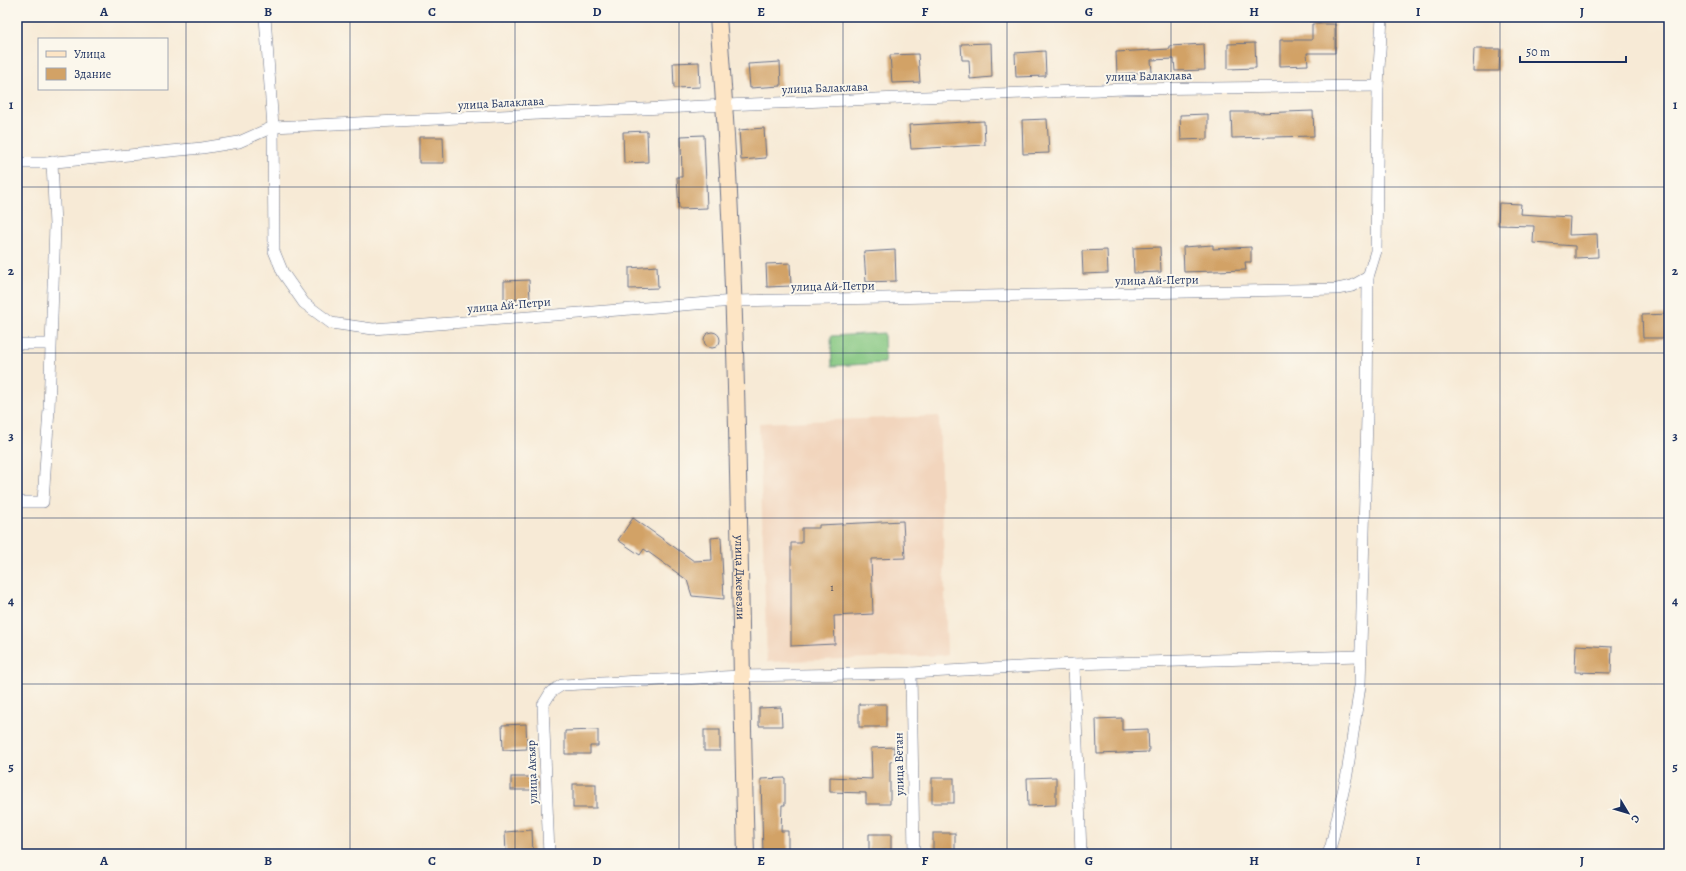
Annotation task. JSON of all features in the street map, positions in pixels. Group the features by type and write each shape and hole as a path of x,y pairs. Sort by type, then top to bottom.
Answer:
{"street":[{"name":"улица Ай-Петри","path":"265,17 273,127 274,251 283,273 304,303 332,324 373,329 734,300 1337,289 1352,286 1368,277"},
{"name":"улица Джевезли","path":"718,17 725,106 734,300 746,854"},
{"path":"1328,854 1347,774 1360,686 1367,418 1368,277 1376,251 1378,86 1382,17"},
{"name":"улица Балаклава","path":"273,127 1125,89 1378,86"},
{"path":"17,163 52,162 202,148 239,142 273,127"},
{"path":"17,502 43,502 49,408 55,225 52,162"},
{"path":"17,344 50,344"},
{"path":"741,676 911,673 1074,664 1360,656"},
{"path":"1074,664 1081,854"},
{"name":"улица Ветан","path":"911,673 914,854"},
{"name":"улица Акъяр","path":"549,854 543,705 550,692 562,685 741,676"}],"shaded area":[{"path":"939,416 947,655 767,662 759,423"}],"green space":[{"path":"884,333 885,363 832,366 831,336"}],"building":[{"path":"1312,24 1335,24 1335,53 1307,53 1308,65 1280,66 1280,40 1312,40"},
{"path":"991,43 992,77 970,79 969,60 962,60 961,44"},
{"path":"1255,43 1256,68 1228,69 1228,44"},
{"path":"1204,44 1205,70 1175,71 1174,59 1151,60 1152,72 1117,74 1116,52 1170,49 1170,46"},
{"path":"1474,49 1500,49 1499,71 1473,71"},
{"path":"1045,51 1046,76 1016,77 1015,53"},
{"path":"918,54 920,82 892,83 890,55"},
{"path":"699,62 700,87 674,88 673,63"},
{"path":"780,62 781,86 750,88 748,64"},
{"path":"1313,111 1314,136 1232,138 1231,112 1258,113"},
{"path":"1208,114 1208,139 1181,140 1180,115"},
{"path":"1047,119 1049,153 1023,154 1022,120"},
{"path":"984,121 985,145 911,149 909,125"},
{"path":"764,128 766,158 741,160 739,130"},
{"path":"647,131 648,162 624,163 623,132"},
{"path":"704,135 707,208 679,209 677,177 682,177 681,136"},
{"path":"419,137 443,137 444,163 419,163"},
{"path":"1499,203 1521,204 1520,214 1570,217 1569,235 1597,234 1598,257 1575,258 1575,246 1533,243 1534,226 1498,225"},
{"path":"1213,245 1213,249 1251,247 1251,262 1245,262 1246,270 1184,272 1183,247"},
{"path":"1160,247 1161,272 1134,273 1133,248"},
{"path":"895,250 896,281 866,282 864,252"},
{"path":"1107,250 1108,273 1083,274 1082,251"},
{"path":"790,263 791,286 767,287 766,264"},
{"path":"657,266 658,288 629,289 629,268"},
{"path":"529,280 530,299 504,300 504,281"},
{"path":"1669,314 1669,338 1643,338 1642,315"},
{"path":"712,332 719,337 720,340 715,347 712,348 705,343 704,340 709,333"},
{"path":"633,518 694,561 712,560 711,538 721,537 724,599 692,596 687,580 644,549 640,555 618,540"},
{"path":"903,521 905,558 871,559 873,614 834,616 835,644 791,646 791,543 802,543 802,528 819,528 819,525"},
{"path":"1576,645 1612,647 1611,673 1575,672"},
{"path":"859,704 886,704 886,727 859,727"},
{"path":"781,707 782,726 759,726 759,708"},
{"path":"1122,718 1122,730 1148,729 1149,752 1097,754 1096,719"},
{"path":"526,724 527,749 503,750 502,725"},
{"path":"598,730 598,746 590,746 590,754 565,754 565,731"},
{"path":"704,730 720,730 720,751 704,751"},
{"path":"894,747 895,761 890,762 890,804 866,804 866,793 830,792 830,777 872,779 871,748"},
{"path":"511,777 538,777 538,790 511,790"},
{"path":"1056,777 1056,805 1028,806 1027,778"},
{"path":"785,778 785,805 782,805 781,831 788,831 788,854 763,854 761,779"},
{"path":"932,778 954,778 954,803 932,803"},
{"path":"573,784 596,784 596,808 573,808"},
{"path":"532,830 533,854 506,854 505,832"},
{"path":"933,833 955,833 955,854 933,854"},
{"path":"869,834 891,834 891,850 869,851"}]}
